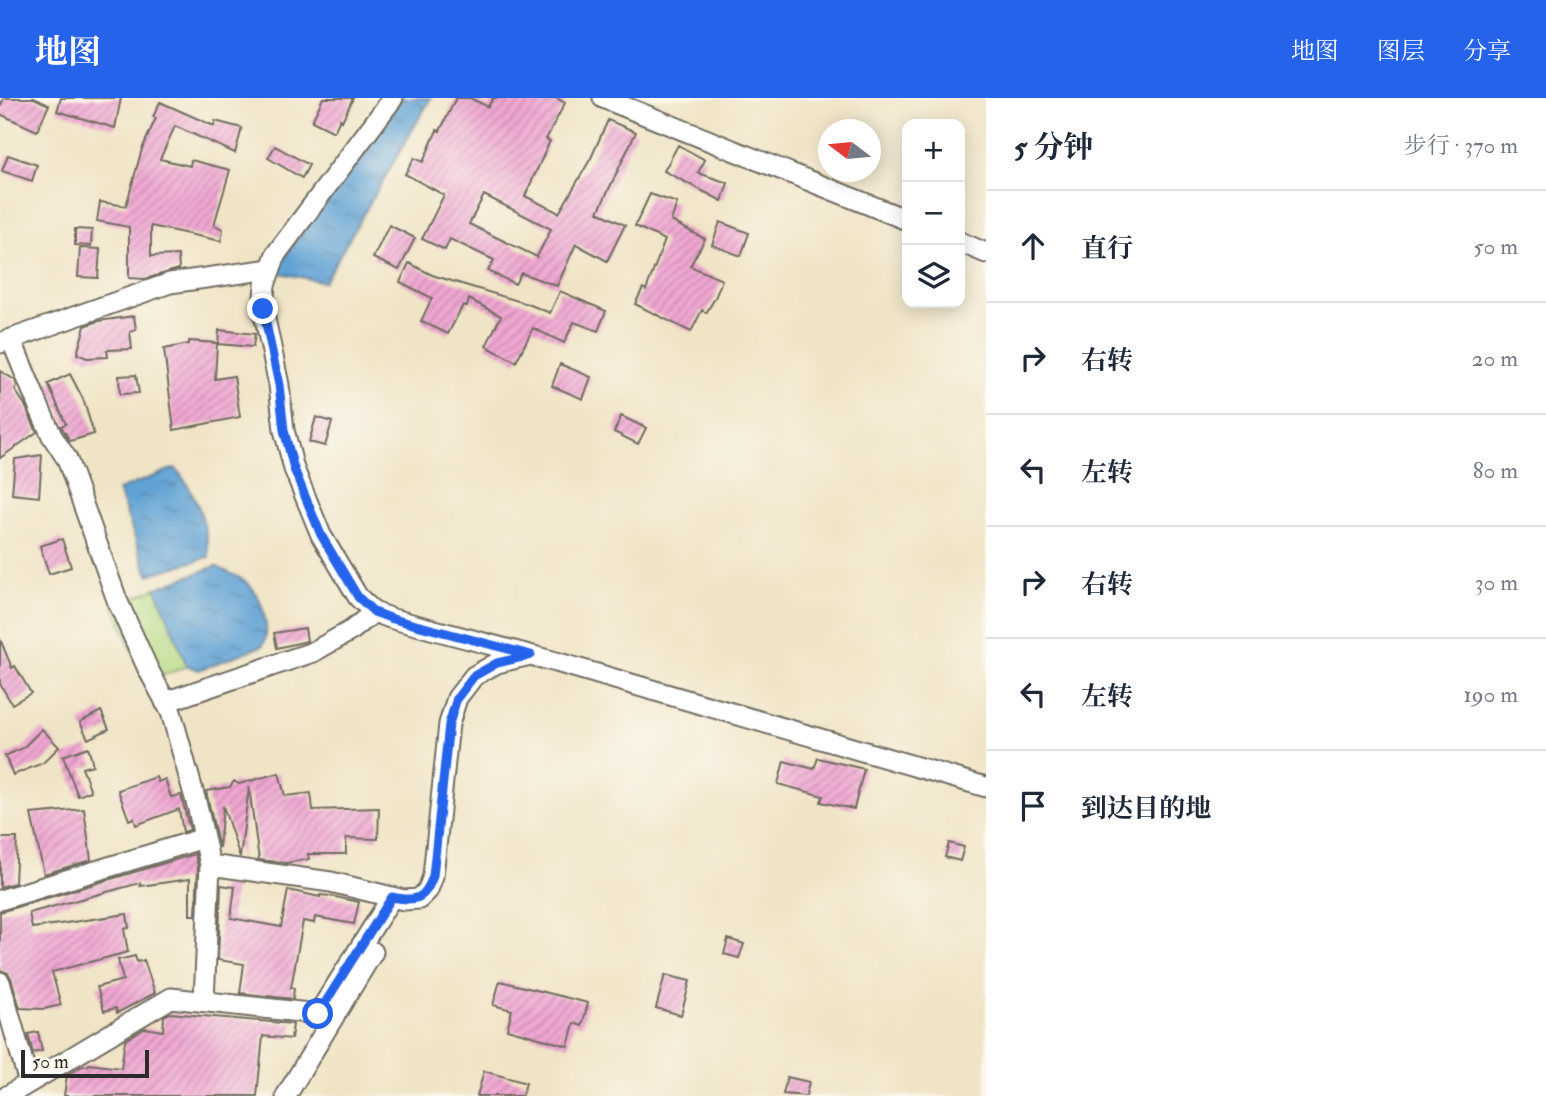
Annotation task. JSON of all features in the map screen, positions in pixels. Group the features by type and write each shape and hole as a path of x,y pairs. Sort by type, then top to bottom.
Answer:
{"street":[{"path":"393,98 276,254 265,285 263,309 279,385 284,430 294,469 321,535 358,597 374,612 986,787"},
{"path":"603,98 902,218"},
{"path":"965,244 986,253"},
{"path":"204,1001 210,865 171,712 117,600 67,459 52,436 5,341 170,283 271,269"},
{"path":"165,702 313,652 352,629 374,612"},
{"path":"210,865 331,882 398,898 419,898 428,890 433,876 449,724 457,698 474,676 497,663 531,655"},
{"path":"0,900 204,838"},
{"path":"7,1096 171,998 318,1014 398,898"},
{"path":"286,1096 398,898"},
{"path":"0,982 29,1083"}],"green space":[{"path":"156,588 187,666 145,683 114,606"}],"water":[{"path":"402,98 431,98 324,282 280,273 281,261"},
{"path":"175,468 200,510 209,557 148,575 118,490"},
{"path":"216,566 241,579 253,589 266,626 265,641 262,646 199,670 187,666 156,588"}],"building":[{"path":"4,98 34,98 49,105 37,131 0,114"},
{"path":"61,98 121,98 115,128 57,111"},
{"path":"323,98 353,98 334,132 312,121"},
{"path":"456,98 470,98 488,107 493,98 556,98 565,103 546,139 550,141 525,196 559,213 591,158 608,120 636,132 598,212 625,225 607,261 576,244 557,286 521,273 515,284 488,271 494,260 450,239 445,250 422,239 444,195 405,174 414,158 423,162 437,130 440,131","holes":["484,195 551,229 537,257 469,224"]},
{"path":"160,102 214,126 215,121 242,128 235,153 175,126 160,159 190,166 191,160 230,170 214,225 223,229 221,241 151,226 151,256 178,255 179,269 145,279 129,278 129,227 97,221 100,202 126,206 142,149"},
{"path":"678,145 705,160 698,173 728,183 722,201 664,171"},
{"path":"275,146 309,165 302,178 268,158"},
{"path":"8,155 37,165 32,181 2,171"},
{"path":"650,194 677,203 671,221 705,239 690,266 722,280 715,298 706,313 702,310 691,332 635,304 643,288 646,290 665,240 635,226"},
{"path":"720,222 749,233 741,256 712,245"},
{"path":"389,225 415,238 399,270 373,258"},
{"path":"75,229 92,230 91,246 75,245"},
{"path":"80,248 100,249 98,278 78,277"},
{"path":"409,263 432,275 550,313 560,291 606,311 598,331 574,322 564,343 533,328 516,362 486,346 501,316 469,299 448,334 421,321 432,298 400,282"},
{"path":"134,316 136,330 130,332 132,349 107,350 108,357 87,358 77,354 85,326"},
{"path":"219,330 255,334 253,347 218,344"},
{"path":"189,341 217,343 215,379 234,376 240,417 174,430 164,349 189,344"},
{"path":"560,364 591,377 583,399 552,386"},
{"path":"0,371 15,380 15,390 37,432 0,458"},
{"path":"70,374 83,399 94,434 70,441 61,426 66,424 48,384"},
{"path":"136,375 139,393 120,394 119,376"},
{"path":"621,416 646,428 638,444 614,432"},
{"path":"316,417 332,422 325,446 309,442"},
{"path":"42,455 39,497 12,494 15,459"},
{"path":"62,539 71,567 49,574 40,546"},
{"path":"305,628 307,641 277,648 274,633"},
{"path":"0,639 12,668 15,666 31,693 12,704 0,684"},
{"path":"101,711 109,729 88,739 80,722"},
{"path":"42,729 59,747 43,763 13,775 5,756 23,748"},
{"path":"88,747 93,765 82,768 91,791 78,796 63,756"},
{"path":"818,758 864,769 854,809 821,802 823,796 778,784 784,761 814,769"},
{"path":"279,773 285,796 311,793 313,810 379,808 378,839 346,838 346,854 308,854 309,859 287,863 259,860 249,787 240,857 223,806 219,848 206,791 230,787 234,781 239,784"},
{"path":"156,777 158,782 165,779 171,797 181,795 190,830 183,832 179,809 136,825 134,818 129,820 118,790"},
{"path":"84,809 91,860 44,874 31,814"},
{"path":"0,838 17,838 15,883 0,887"},
{"path":"949,843 964,847 960,861 945,857"},
{"path":"195,854 198,866 196,915 190,915 190,879 140,886 140,883 29,913 32,928 127,914 129,928 124,929 128,952 52,972 61,1005 44,1009 20,1008 11,978 8,973 0,970 0,912"},
{"path":"221,885 235,887 231,918 281,927 288,890 359,902 354,924 315,917 314,923 303,921 291,988 294,988 293,999 240,993 244,964 218,960"},
{"path":"728,939 744,944 739,958 724,954"},
{"path":"135,956 137,962 144,960 155,993 117,1013 116,1008 104,1011 97,987 123,980 118,960"},
{"path":"665,975 690,981 681,1015 656,1008"},
{"path":"500,981 588,1003 582,1026 574,1023 568,1046 507,1029 512,1010 493,1005"},
{"path":"170,1013 293,1024 291,1039 263,1036 257,1096 64,1096 67,1075 89,1064 121,1068 125,1040 145,1028 163,1031 164,1016"},
{"path":"38,1032 42,1051 33,1053 28,1034"},
{"path":"484,1071 526,1083 522,1096 477,1096"},
{"path":"787,1077 809,1082 806,1096 783,1094"}],"route":[{"path":"263,309 279,385 284,430 294,469 321,535 358,597 374,612 393,619 531,655 497,663 474,676 457,698 449,724 433,876 428,890 419,898 404,900 392,897 318,1014"}]}
